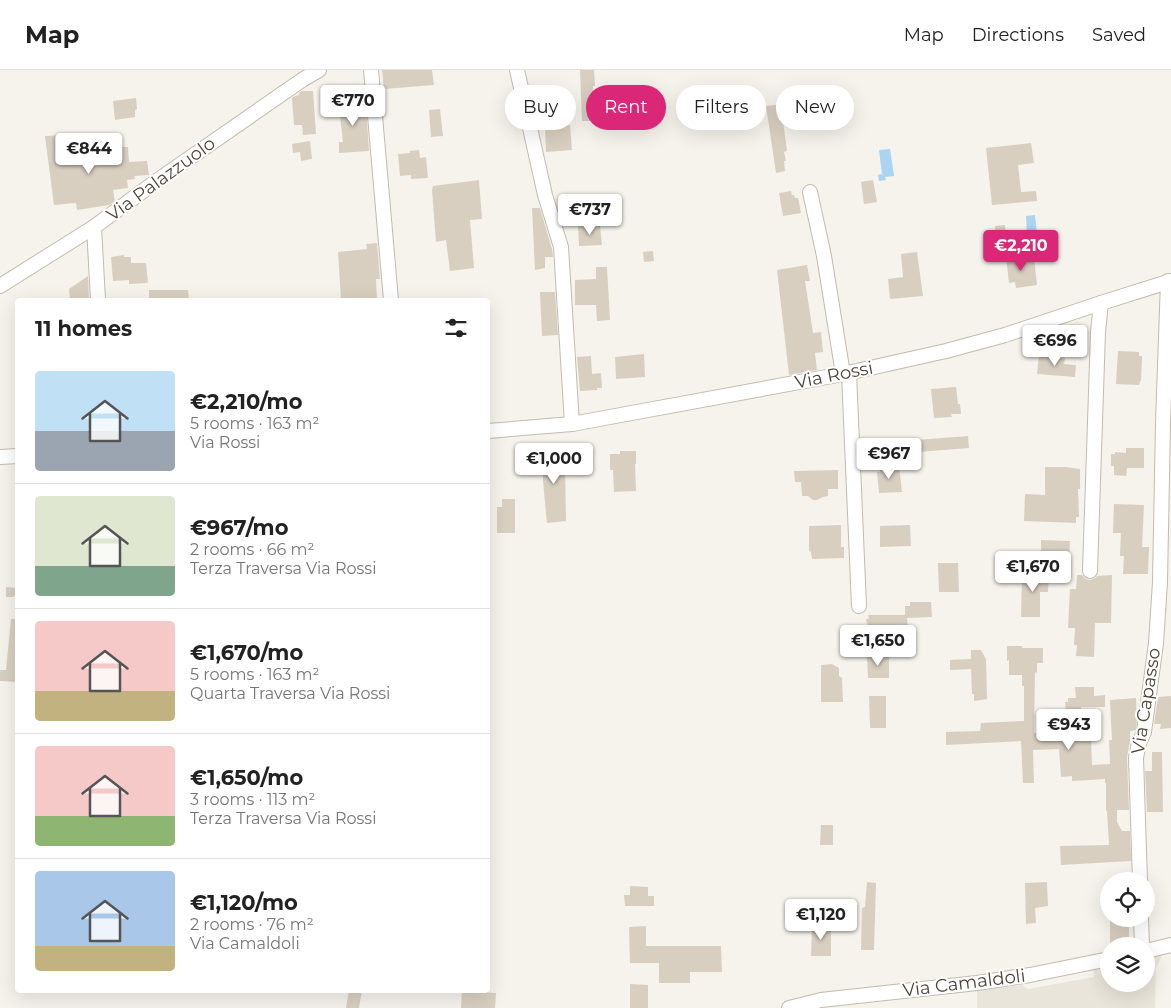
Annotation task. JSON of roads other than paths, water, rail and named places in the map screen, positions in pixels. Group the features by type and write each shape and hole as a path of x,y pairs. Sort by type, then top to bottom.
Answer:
{"street":[{"name":"Via Palazzuolo","path":"0,286 94,227 198,152 319,70"},
{"path":"371,70 391,298"},
{"path":"517,70 545,196 561,247 572,424"},
{"path":"810,192 846,374 859,606"},
{"path":"94,227 98,298"},
{"name":"Via Rossi","path":"490,431 572,424 846,374 1005,335 1170,281"},
{"name":"Via Capasso","path":"1140,872 1136,758 1139,743 1144,732 1156,634 1160,582 1163,423 1170,281"},
{"path":"1090,571 1098,332 1101,303"},
{"path":"0,458 15,456"},
{"path":"1155,949 1171,945"},
{"name":"Via Camaldoli","path":"789,1008 822,1000 1030,976 1100,961"}],"water":[{"path":"890,149 894,176 885,177 886,180 879,181 878,175 882,174 879,150"},
{"path":"1035,215 1037,234 1027,235 1026,216"}]}
